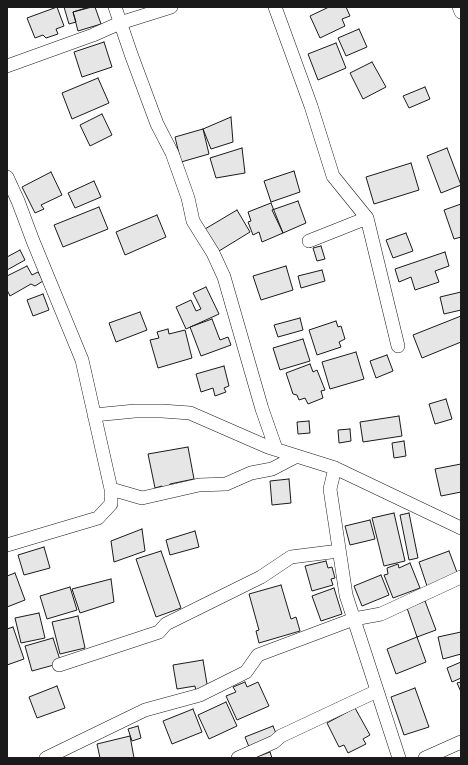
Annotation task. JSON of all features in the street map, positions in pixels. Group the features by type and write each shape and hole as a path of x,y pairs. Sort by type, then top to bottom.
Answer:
{"street":[{"path":"115,7 157,124 172,153 188,198 193,221 213,254 224,277 262,409 276,449"},
{"path":"7,66 93,35 120,23 171,7"},
{"path":"275,7 311,106 333,176 367,218 398,346"},
{"path":"459,7 461,12"},
{"path":"7,177 82,360 111,489 111,504 98,518 7,545"},
{"path":"309,241 367,218"},
{"path":"94,415 135,411 190,413 229,431 276,449 335,468 461,528"},
{"path":"111,489 142,498 199,485 226,484 251,473 272,469 297,456"},
{"path":"335,468 330,489 346,595 399,758"},
{"path":"60,665 160,632 166,624 262,577 291,557 339,551"},
{"path":"46,758 144,710 200,695 246,672 258,655 354,619 381,614 461,577"},
{"path":"238,758 274,742 281,736 377,691"},
{"path":"425,758 461,742"}],"building":[{"path":"57,7 64,26 56,29 58,34 46,38 43,35 35,38 27,18"},
{"path":"64,7 89,7 73,12 76,22 69,24"},
{"path":"95,7 101,24 78,31 73,12"},
{"path":"329,7 346,7 350,16 342,19 345,26 320,38 310,16"},
{"path":"359,29 367,47 346,56 338,38"},
{"path":"104,42 112,67 82,77 74,52"},
{"path":"336,43 346,68 318,80 308,54"},
{"path":"372,62 386,87 363,99 350,73"},
{"path":"98,78 109,103 72,119 62,93"},
{"path":"425,87 430,99 409,108 403,96"},
{"path":"102,114 112,135 90,146 80,125"},
{"path":"231,117 233,142 211,149 203,129"},
{"path":"203,129 209,154 181,162 175,137"},
{"path":"242,148 245,173 216,178 210,158"},
{"path":"447,148 461,185 441,193 427,156"},
{"path":"411,163 419,190 374,204 366,177"},
{"path":"294,171 300,192 271,202 264,181"},
{"path":"51,172 62,195 41,205 44,209 35,213 22,187"},
{"path":"94,181 101,197 75,208 68,193"},
{"path":"298,201 306,223 283,233 272,210"},
{"path":"271,203 283,233 262,242 259,232 253,235 248,222 251,221 248,212"},
{"path":"461,204 461,237 454,239 444,210"},
{"path":"99,207 108,229 63,247 54,225"},
{"path":"237,210 250,232 219,251 205,229"},
{"path":"157,215 166,237 125,255 116,232"},
{"path":"406,233 413,251 393,258 386,240"},
{"path":"321,246 325,259 317,261 313,248"},
{"path":"20,250 25,260 7,270 7,257"},
{"path":"445,252 449,266 435,271 439,282 415,290 411,277 399,282 395,269"},
{"path":"27,266 32,275 38,272 43,281 35,286 31,284 10,296 7,290 7,276"},
{"path":"286,266 293,290 261,300 253,276"},
{"path":"322,270 325,281 301,288 298,276"},
{"path":"206,287 219,314 186,329 176,307 191,300 196,311 201,309 193,293"},
{"path":"461,292 461,310 444,314 440,297"},
{"path":"43,294 49,310 33,316 27,300"},
{"path":"140,312 147,330 116,342 109,323"},
{"path":"461,316 461,342 422,358 413,335"},
{"path":"300,318 303,330 278,337 274,325"},
{"path":"212,319 220,340 228,337 231,345 201,356 190,327"},
{"path":"336,321 338,327 341,326 345,339 339,342 341,347 317,355 309,330"},
{"path":"168,329 169,334 185,330 192,358 158,368 150,340 159,338 157,332"},
{"path":"303,339 310,361 280,370 273,348"},
{"path":"356,352 364,379 330,389 322,362"},
{"path":"387,355 393,371 376,378 370,361"},
{"path":"310,364 313,372 317,370 325,390 321,391 323,398 308,404 305,398 299,400 297,395 293,394 286,373"},
{"path":"224,366 229,386 224,388 226,392 215,396 213,388 201,392 196,374"},
{"path":"446,399 452,419 435,424 429,404"},
{"path":"399,416 402,436 363,442 360,422"},
{"path":"309,421 310,433 298,434 297,422"},
{"path":"350,429 351,441 339,443 338,430"},
{"path":"404,441 406,456 394,458 392,443"},
{"path":"188,447 194,479 170,484 169,487 164,490 162,486 155,488 148,454"},
{"path":"461,464 461,492 441,496 435,469"},
{"path":"289,479 291,503 272,505 270,481"},
{"path":"394,513 405,561 384,566 372,518"},
{"path":"409,513 418,558 409,560 400,515"},
{"path":"370,520 375,539 350,545 345,526"},
{"path":"142,529 145,551 114,562 111,541"},
{"path":"195,531 199,547 170,555 166,540"},
{"path":"44,547 50,568 24,575 18,555"},
{"path":"161,551 181,608 156,617 136,559"},
{"path":"449,551 458,575 427,586 419,562"},
{"path":"326,561 328,568 332,567 335,578 331,579 333,585 312,591 305,566"},
{"path":"410,563 420,588 393,598 384,575 388,574 387,568 398,564 399,568"},
{"path":"15,573 25,600 7,607 7,576"},
{"path":"381,575 389,595 362,606 354,586"},
{"path":"111,579 114,602 80,613 72,589"},
{"path":"281,585 291,619 296,617 300,631 259,643 256,631 259,630 249,594"},
{"path":"70,587 77,610 47,619 40,596"},
{"path":"334,588 342,614 321,621 312,596"},
{"path":"425,601 436,630 417,637 407,608"},
{"path":"39,613 45,638 21,643 15,618"},
{"path":"78,616 85,648 60,654 52,622"},
{"path":"13,627 24,659 7,665 7,629"},
{"path":"461,632 461,654 443,659 438,637"},
{"path":"417,637 426,662 396,674 387,649"},
{"path":"53,638 61,663 32,671 25,646"},
{"path":"203,660 208,690 196,692 195,686 177,689 173,665"},
{"path":"461,662 461,678 452,682 447,668"},
{"path":"245,682 247,687 258,682 269,706 237,720 226,696 236,692 233,687"},
{"path":"461,682 461,692 457,683"},
{"path":"57,686 65,708 37,718 29,697"},
{"path":"415,688 429,727 404,735 391,697"},
{"path":"226,702 237,726 209,739 198,715"},
{"path":"355,708 370,735 363,739 366,744 348,753 344,745 339,747 327,723"},
{"path":"193,709 202,732 172,744 163,721"},
{"path":"138,726 141,738 132,741 128,729"},
{"path":"273,726 277,736 249,747 245,737"},
{"path":"130,736 134,758 100,758 97,744"},
{"path":"270,752 272,758 254,758"}]}
